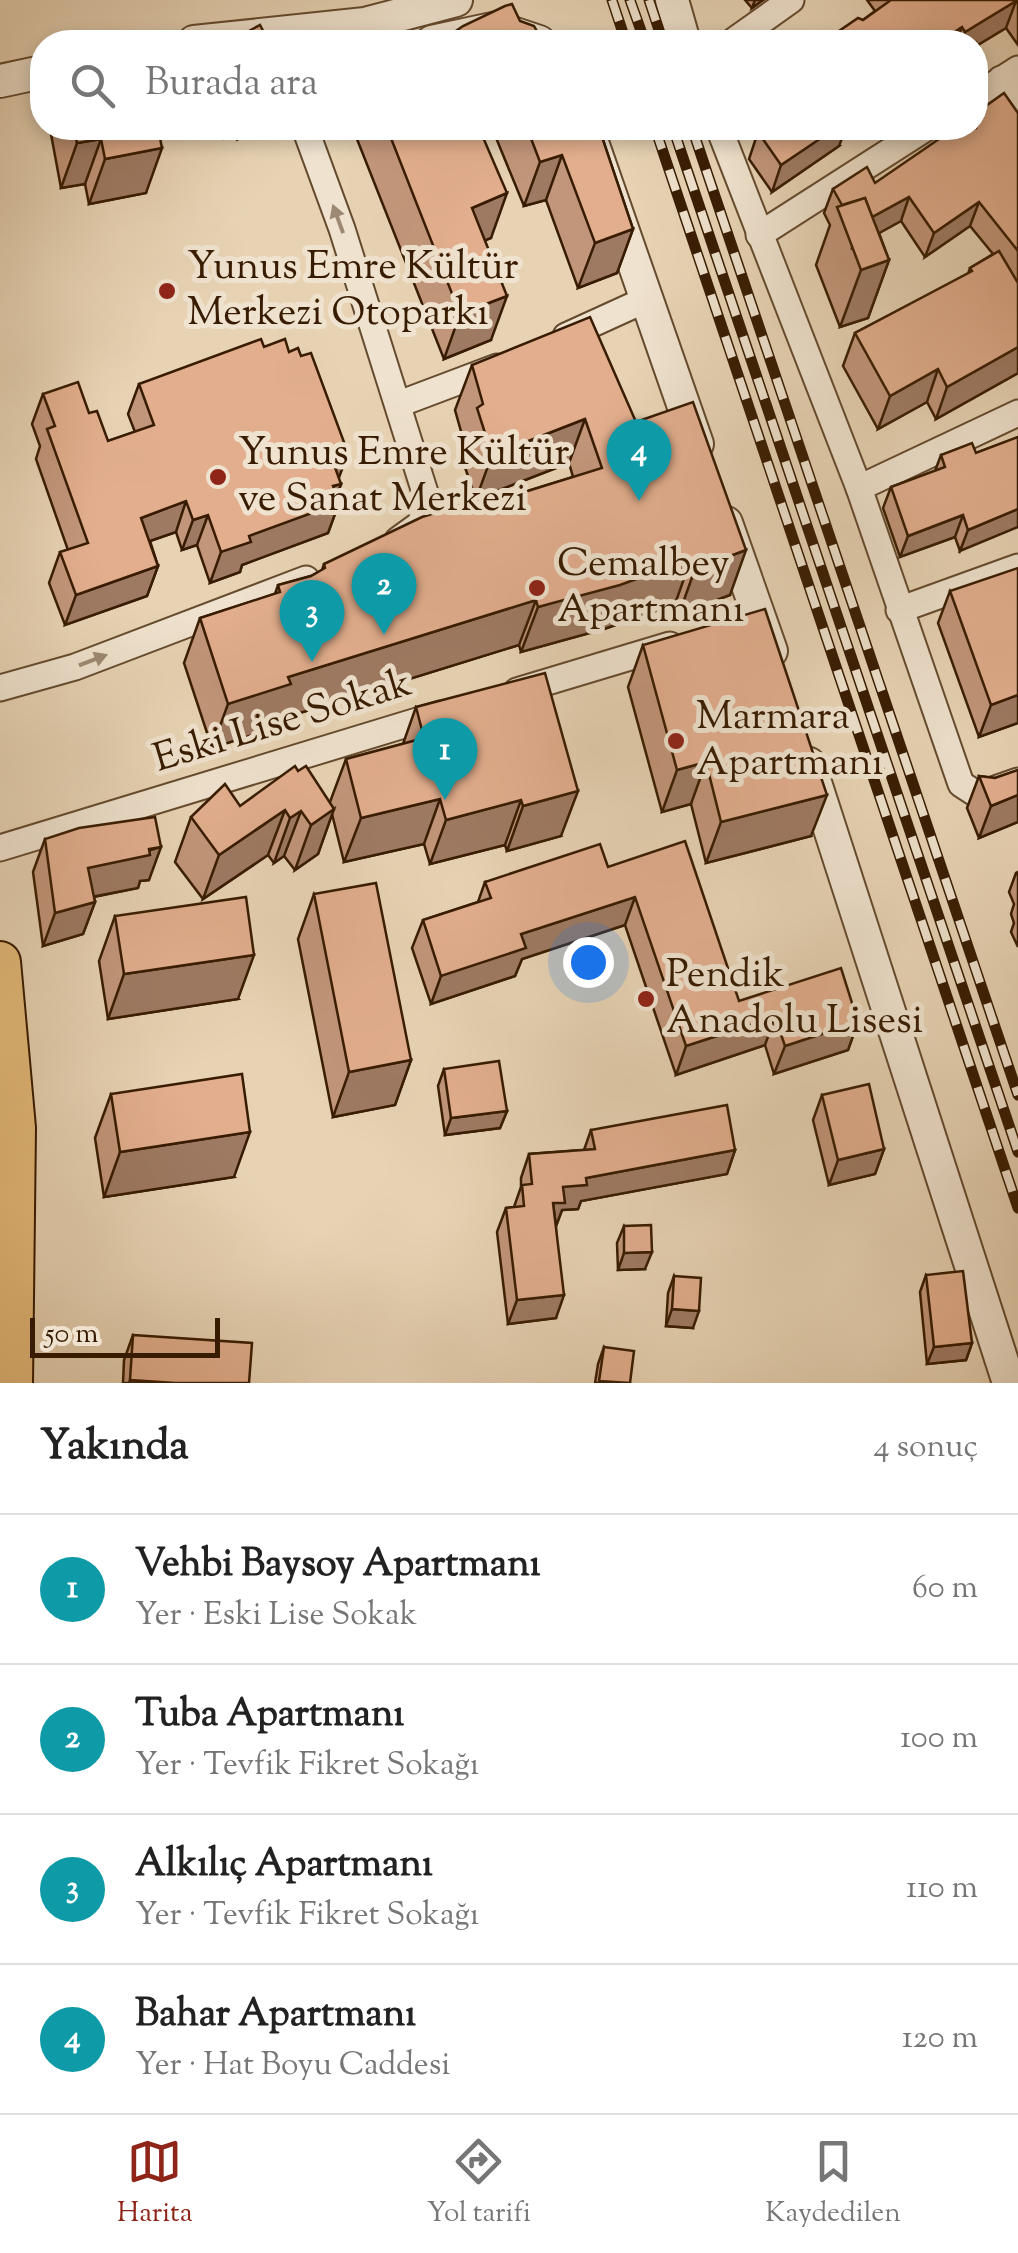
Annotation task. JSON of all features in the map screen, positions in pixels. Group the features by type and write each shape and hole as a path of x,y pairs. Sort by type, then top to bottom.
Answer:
{"main road":[{"path":"0,962 15,1128 7,1369"}],"street":[{"path":"289,30 320,14 385,0"},
{"path":"321,30 366,24 456,0"},
{"path":"672,0 681,30"},
{"path":"684,0 691,30"},
{"path":"749,30 791,0"},
{"path":"988,88 1009,74 1018,111"},
{"path":"0,81 30,75"},
{"path":"308,140 399,404 428,502 420,524 370,554"},
{"path":"590,140 709,477 750,620 784,690"},
{"path":"723,140 858,488 961,784 978,795 1018,781"},
{"path":"759,235 907,140"},
{"path":"399,404 528,353 644,300"},
{"path":"858,488 1018,413"},
{"path":"899,610 1018,567"},
{"path":"0,688 75,667 334,568"},
{"path":"494,698 703,635"},
{"name":"Eski Lise Sokak","path":"0,848 456,710"},
{"path":"797,727 1009,1383"}],"building":[{"path":"891,0 1018,0 1018,4 1016,1 968,30 840,30 858,18 863,20"},
{"path":"512,4 520,21 536,30 457,30 463,26"},
{"path":"1004,93 1018,113 1018,251 979,202 934,233 909,197 872,217 865,198 842,205 833,189 867,167 875,183 938,140 988,140 988,104"},
{"path":"101,140 160,140 162,148 105,159"},
{"path":"392,140 484,140 507,193 472,208 507,296 460,314"},
{"path":"532,140 603,140 633,229 595,243 562,155 540,162"},
{"path":"764,140 818,140 781,165"},
{"path":"865,198 889,260 861,270 837,207"},
{"path":"999,251 1018,283 1018,347 947,387 938,369 890,396 855,333 972,271 970,268"},
{"path":"590,317 636,422 693,402 746,550 695,569 691,559 620,585 538,607 536,600 288,677 291,684 228,704 200,618 280,592 278,585 311,576 325,568 324,564 422,517 487,497 489,503 602,468 585,419 492,455 477,408 483,404 472,365"},
{"name":"Yunus Emre Kültür ve Sanat Merkezi","path":"261,339 264,347 285,339 289,352 298,348 301,356 311,353 348,453 332,459 341,484 333,486 339,503 249,536 251,542 221,552 208,515 193,520 186,501 141,518 158,566 76,595 60,552 88,543 47,429 55,426 43,394 78,382 89,413 97,411 108,441 154,425 139,384"},
{"path":"1018,437 1018,509 968,530 963,515 908,536 891,487 945,467 941,455 972,443 976,453"},
{"path":"1018,568 1018,695 991,705 950,591"},
{"path":"765,609 827,795 721,822 706,762 677,770 643,645"},
{"path":"545,673 578,791 523,806 521,800 446,820 440,799 361,818 346,759 424,738 416,707"},
{"path":"295,766 298,771 306,766 334,809 311,825 301,811 290,818 285,810 219,855 191,817 225,784 240,806"},
{"path":"1018,770 1018,795 991,806 979,776 995,778"},
{"path":"155,817 161,847 149,849 150,855 88,868 95,902 55,913 45,839 79,828"},
{"path":"685,841 739,1001 841,968 858,1022 785,1046 775,1017 686,1046 635,897 521,934 526,948 441,976 423,920 491,898 485,882 600,844 608,867"},
{"path":"376,883 411,1060 349,1072 314,894"},
{"path":"246,897 254,955 124,974 115,916"},
{"path":"499,1061 507,1111 451,1118 444,1069"},
{"path":"242,1074 250,1132 120,1152 111,1094"},
{"path":"869,1084 884,1149 838,1160 822,1095"},
{"path":"727,1105 735,1150 586,1178 587,1185 563,1187 565,1203 553,1203 564,1295 517,1300 506,1208 524,1206 522,1185 532,1184 529,1154 595,1149 591,1130"},
{"path":"651,1225 652,1252 624,1253 624,1226"},
{"path":"963,1271 972,1343 934,1347 926,1275"},
{"path":"674,1276 701,1278 699,1311 672,1309"},
{"path":"133,1335 252,1343 249,1383 130,1380"},
{"path":"604,1347 634,1351 630,1383 599,1381"}],"railway":[{"path":"612,0 622,30"},
{"path":"630,0 641,30"},
{"path":"649,0 659,30"},
{"path":"659,140 1018,1208"},
{"path":"677,140 1018,1152"},
{"path":"696,140 1018,1095"}],"place":[{"name":"Yunus Emre Kültür Merkezi Otoparkı","path":"167,291"},
{"name":"Yunus Emre Kültür ve Sanat Merkezi","path":"218,477"},
{"name":"Bahar Apartmanı","path":"639,501"},
{"name":"Cemalbey Apartmanı","path":"537,588"},
{"name":"Tuba Apartmanı","path":"384,635"},
{"name":"Alkılıç Apartmanı","path":"312,662"},
{"name":"Marmara Apartmanı","path":"676,741"},
{"name":"Vehbi Baysoy Apartmanı","path":"445,800"},
{"name":"Pendik Anadolu Lisesi","path":"646,999"}]}
